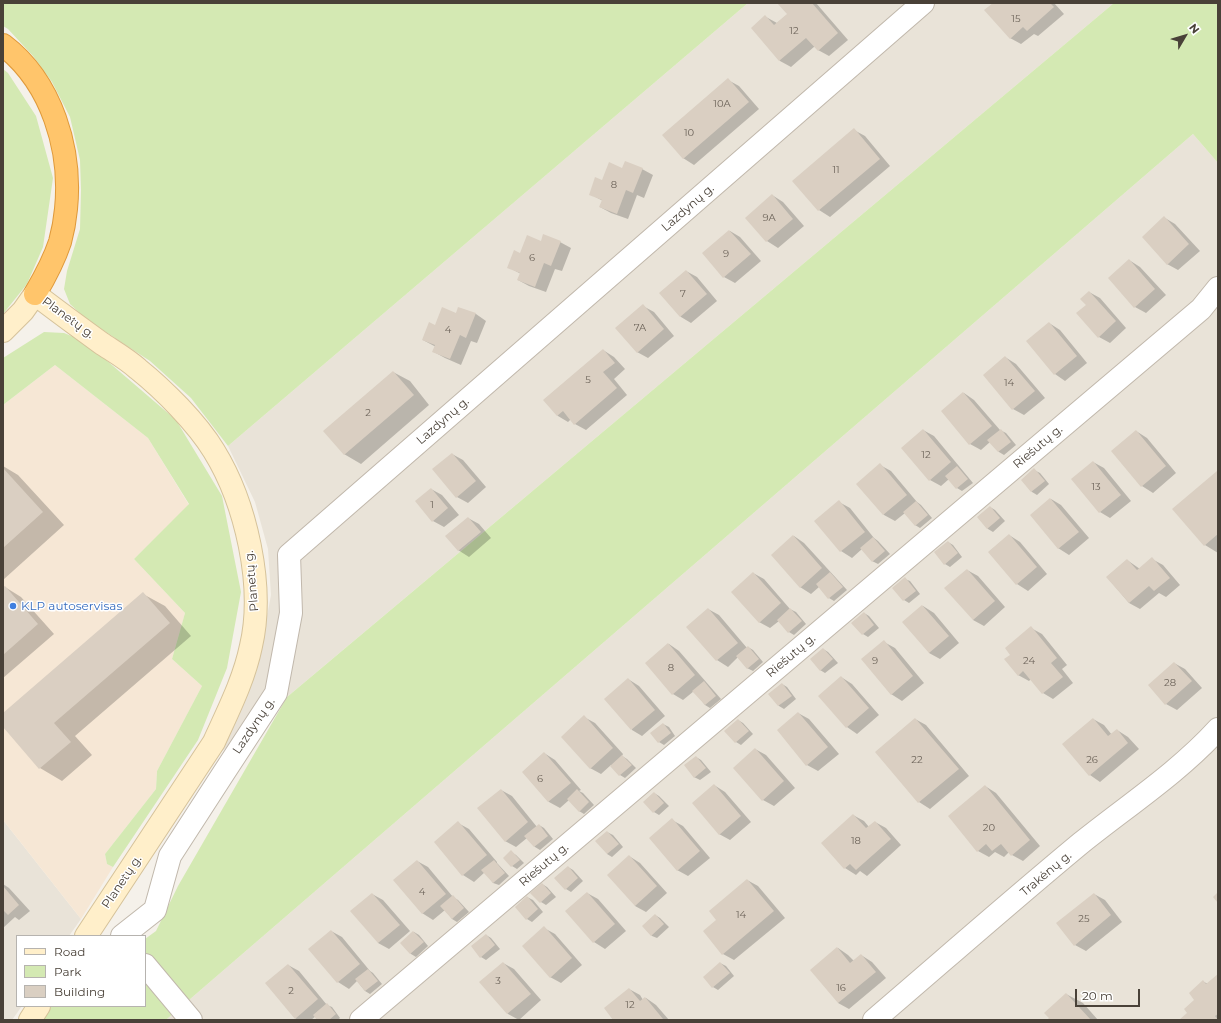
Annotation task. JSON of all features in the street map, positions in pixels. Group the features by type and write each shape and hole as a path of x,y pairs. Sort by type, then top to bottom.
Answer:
{"highway":[{"path":"3,45 23,63 35,79 48,101 64,148 67,198 65,222 56,253 35,294"}],"main road":[{"path":"3,331 23,311 35,294"},
{"name":"Planetų g.","path":"35,294 69,320 138,368 170,398 197,428 214,450 237,497 249,542 256,591 252,646 230,708 214,742 87,935"},
{"path":"30,1020 38,1007"}],"street":[{"name":"Lazdynų g.","path":"122,935 155,910 170,856 276,693 291,613 289,555 923,3"},
{"name":"Riešutų g.","path":"361,1020 1201,309 1218,288"},
{"name":"Trakėnų g.","path":"874,1020 1081,844 1178,767 1203,745 1218,729"},
{"name":"Lazdynų g.","path":"99,916 120,935"},
{"path":"146,966 191,1020"}],"shaded area":[{"path":"748,3 1114,3 213,759 257,670 271,595 268,549 255,502 228,446"},
{"path":"1193,134 1218,163 1218,1020 167,1019"},
{"path":"55,365 148,438 189,505 134,559 185,613 172,659 202,686 157,771 156,789 105,854 107,864 113,867 81,919 3,820 3,405"},
{"path":"3,820 81,919 70,935 16,935 16,1007 21,1007 12,1020 3,1020"}],"green space":[{"path":"3,3 748,3 228,446 191,398 150,361 86,319 70,304 64,289 67,271 80,229 80,160 70,117 52,82 33,56 8,29 3,26"},
{"path":"1114,3 1218,3 1218,163 1193,134 167,1019 168,1020 40,1020 48,1007 146,1007 146,938 156,931 178,886 287,697"},
{"path":"3,69 8,73 36,116 53,178 43,247 27,284 3,314"},
{"path":"44,332 64,333 84,341 176,420 222,496 241,592 227,668 198,740 113,867 107,864 105,854 156,789 157,771 202,686 172,659 185,613 134,559 189,504 148,438 55,365 3,405 3,358"}],"building":[{"path":"777,3 812,3 838,33 818,51 806,38 779,61 751,28 765,15 774,25 787,14"},
{"path":"993,3 1050,3 1054,7 1027,31 1023,27 1010,39 984,10"},
{"path":"728,78 749,102 683,159 662,135"},
{"path":"854,128 880,159 818,211 792,181"},
{"path":"625,161 643,168 633,193 626,190 617,214 599,207 602,200 589,195 595,177 602,180 609,162 622,168"},
{"path":"772,194 793,219 766,242 745,218"},
{"path":"1164,216 1189,244 1167,265 1142,237"},
{"path":"729,230 751,254 723,278 702,253"},
{"path":"543,234 561,241 551,266 544,263 535,287 517,280 520,273 507,268 514,250 520,253 527,235 541,241"},
{"path":"1129,259 1155,289 1134,308 1108,278"},
{"path":"686,270 707,294 680,317 659,293"},
{"path":"1089,291 1116,321 1098,338 1076,313 1086,305 1080,299"},
{"path":"643,304 664,329 637,353 615,328"},
{"path":"442,307 456,313 458,307 476,313 466,338 460,335 450,359 432,352 435,345 422,340 429,322 435,325"},
{"path":"1049,322 1077,356 1054,375 1026,341"},
{"path":"603,349 615,363 603,372 617,388 574,425 563,411 557,416 543,400"},
{"path":"1005,356 1035,391 1012,410 983,375"},
{"path":"393,371 414,395 344,455 323,431"},
{"path":"963,392 992,426 969,445 941,411"},
{"path":"923,429 951,462 929,481 901,448"},
{"path":"1001,429 1011,442 998,452 987,440"},
{"path":"1136,430 1166,466 1141,487 1111,451"},
{"path":"452,453 476,481 456,498 432,469"},
{"path":"1093,461 1121,495 1099,513 1071,479"},
{"path":"880,463 907,495 883,515 856,484"},
{"path":"957,466 968,479 956,489 945,476"},
{"path":"3,468 43,512 3,548"},
{"path":"1034,468 1045,481 1031,492 1021,480"},
{"path":"1217,471 1218,534 1204,546 1172,509"},
{"path":"431,488 448,508 432,522 415,501"},
{"path":"1050,498 1079,532 1058,549 1030,515"},
{"path":"839,500 865,532 840,552 814,521"},
{"path":"916,501 928,515 915,526 903,512"},
{"path":"990,506 1000,518 987,529 977,517"},
{"path":"468,517 481,532 458,551 445,536"},
{"path":"1009,534 1037,567 1016,585 988,552"},
{"path":"793,535 822,568 800,588 771,555"},
{"path":"873,537 885,551 872,562 860,548"},
{"path":"948,541 958,553 944,565 934,552"},
{"path":"1152,557 1170,578 1154,591 1149,586 1129,603 1106,577 1127,559 1137,570"},
{"path":"967,569 995,601 973,620 944,588"},
{"path":"753,572 781,603 759,623 731,592"},
{"path":"830,572 843,587 828,599 816,584"},
{"path":"905,577 916,591 903,601 892,588"},
{"name":"KLP autoservisas","path":"5,586 38,624 3,655 3,587"},
{"path":"143,592 170,623 54,723 71,742 39,769 3,727 3,713"},
{"path":"922,605 949,636 929,653 902,622"},
{"path":"708,608 738,643 716,661 686,627"},
{"path":"790,608 802,621 788,633 777,620"},
{"path":"864,612 874,625 862,635 851,623"},
{"path":"1031,626 1057,658 1051,663 1063,677 1042,694 1023,671 1018,676 1004,659 1010,655 1005,648"},
{"path":"884,640 913,676 891,695 861,659"},
{"path":"668,643 695,675 672,695 645,663"},
{"path":"748,646 759,659 747,669 736,656"},
{"path":"823,648 833,659 820,671 810,659"},
{"path":"1174,662 1192,681 1165,705 1148,685"},
{"path":"841,676 869,708 846,728 818,696"},
{"path":"628,678 655,710 631,730 604,699"},
{"path":"704,681 716,696 705,705 692,691"},
{"path":"782,683 792,696 778,706 768,694"},
{"path":"798,712 828,747 806,766 777,730"},
{"path":"584,715 613,748 590,769 561,737"},
{"path":"915,718 959,769 918,803 875,752"},
{"path":"1093,718 1108,736 1117,729 1128,743 1089,776 1062,744"},
{"path":"738,719 749,731 735,743 724,731"},
{"path":"663,723 671,733 658,743 650,733"},
{"path":"755,748 784,781 762,801 733,768"},
{"path":"544,752 571,783 548,802 522,772"},
{"path":"622,755 632,765 619,776 610,766"},
{"path":"696,756 706,768 694,778 684,765"},
{"path":"714,784 741,816 719,835 692,803"},
{"path":"985,785 1030,840 1011,856 1001,844 992,851 986,844 977,852 948,816"},
{"path":"501,789 528,822 505,842 477,808"},
{"path":"577,789 589,802 579,812 567,799"},
{"path":"654,792 664,803 653,813 643,802"},
{"path":"853,814 866,828 875,821 891,839 856,870 850,864 844,869 821,843"},
{"path":"672,818 700,851 677,871 649,838"},
{"path":"458,821 487,855 462,876 434,842"},
{"path":"539,824 548,836 534,847 524,836"},
{"path":"607,831 619,844 607,854 595,841"},
{"path":"511,850 520,860 511,867 503,858"},
{"path":"629,855 657,886 635,906 607,875"},
{"path":"417,860 446,894 422,914 393,880"},
{"path":"494,860 505,873 493,883 481,870"},
{"path":"568,866 578,878 565,890 554,878"},
{"path":"747,879 774,911 722,955 703,931 716,920 709,911"},
{"path":"542,883 551,893 540,903 530,893"},
{"path":"3,886 19,905 8,915 4,911 3,912"},
{"path":"587,892 615,924 593,943 565,911"},
{"path":"1218,892 1218,903 1213,897"},
{"path":"372,893 400,925 378,943 350,911"},
{"path":"1094,893 1111,915 1074,946 1056,923"},
{"path":"453,895 464,908 452,919 440,906"},
{"path":"527,896 538,909 526,920 515,907"},
{"path":"655,914 664,924 651,936 642,926"},
{"path":"544,926 572,958 550,978 522,946"},
{"path":"331,930 360,964 337,983 308,949"},
{"path":"413,931 424,942 410,954 400,943"},
{"path":"486,934 495,945 480,958 471,946"},
{"path":"837,947 850,963 861,954 876,972 838,1003 810,970"},
{"path":"503,962 531,994 507,1014 479,982"},
{"path":"720,962 730,973 712,988 703,977"},
{"path":"288,964 318,999 295,1019 265,983"},
{"path":"368,969 378,981 365,991 355,979"},
{"path":"1218,974 1218,1014 1215,1016 1218,1020 1179,1020 1187,1013 1184,1009 1194,1000 1189,993 1203,980 1206,984"},
{"path":"629,988 640,1001 645,997 663,1019 613,1020 604,1008"},
{"path":"1066,993 1091,1020 1047,1020 1049,1018 1044,1013"},
{"path":"327,1003 336,1014 329,1020 317,1020 313,1015"}],"place":[{"name":"KLP autoservisas","path":"13,606"}]}
